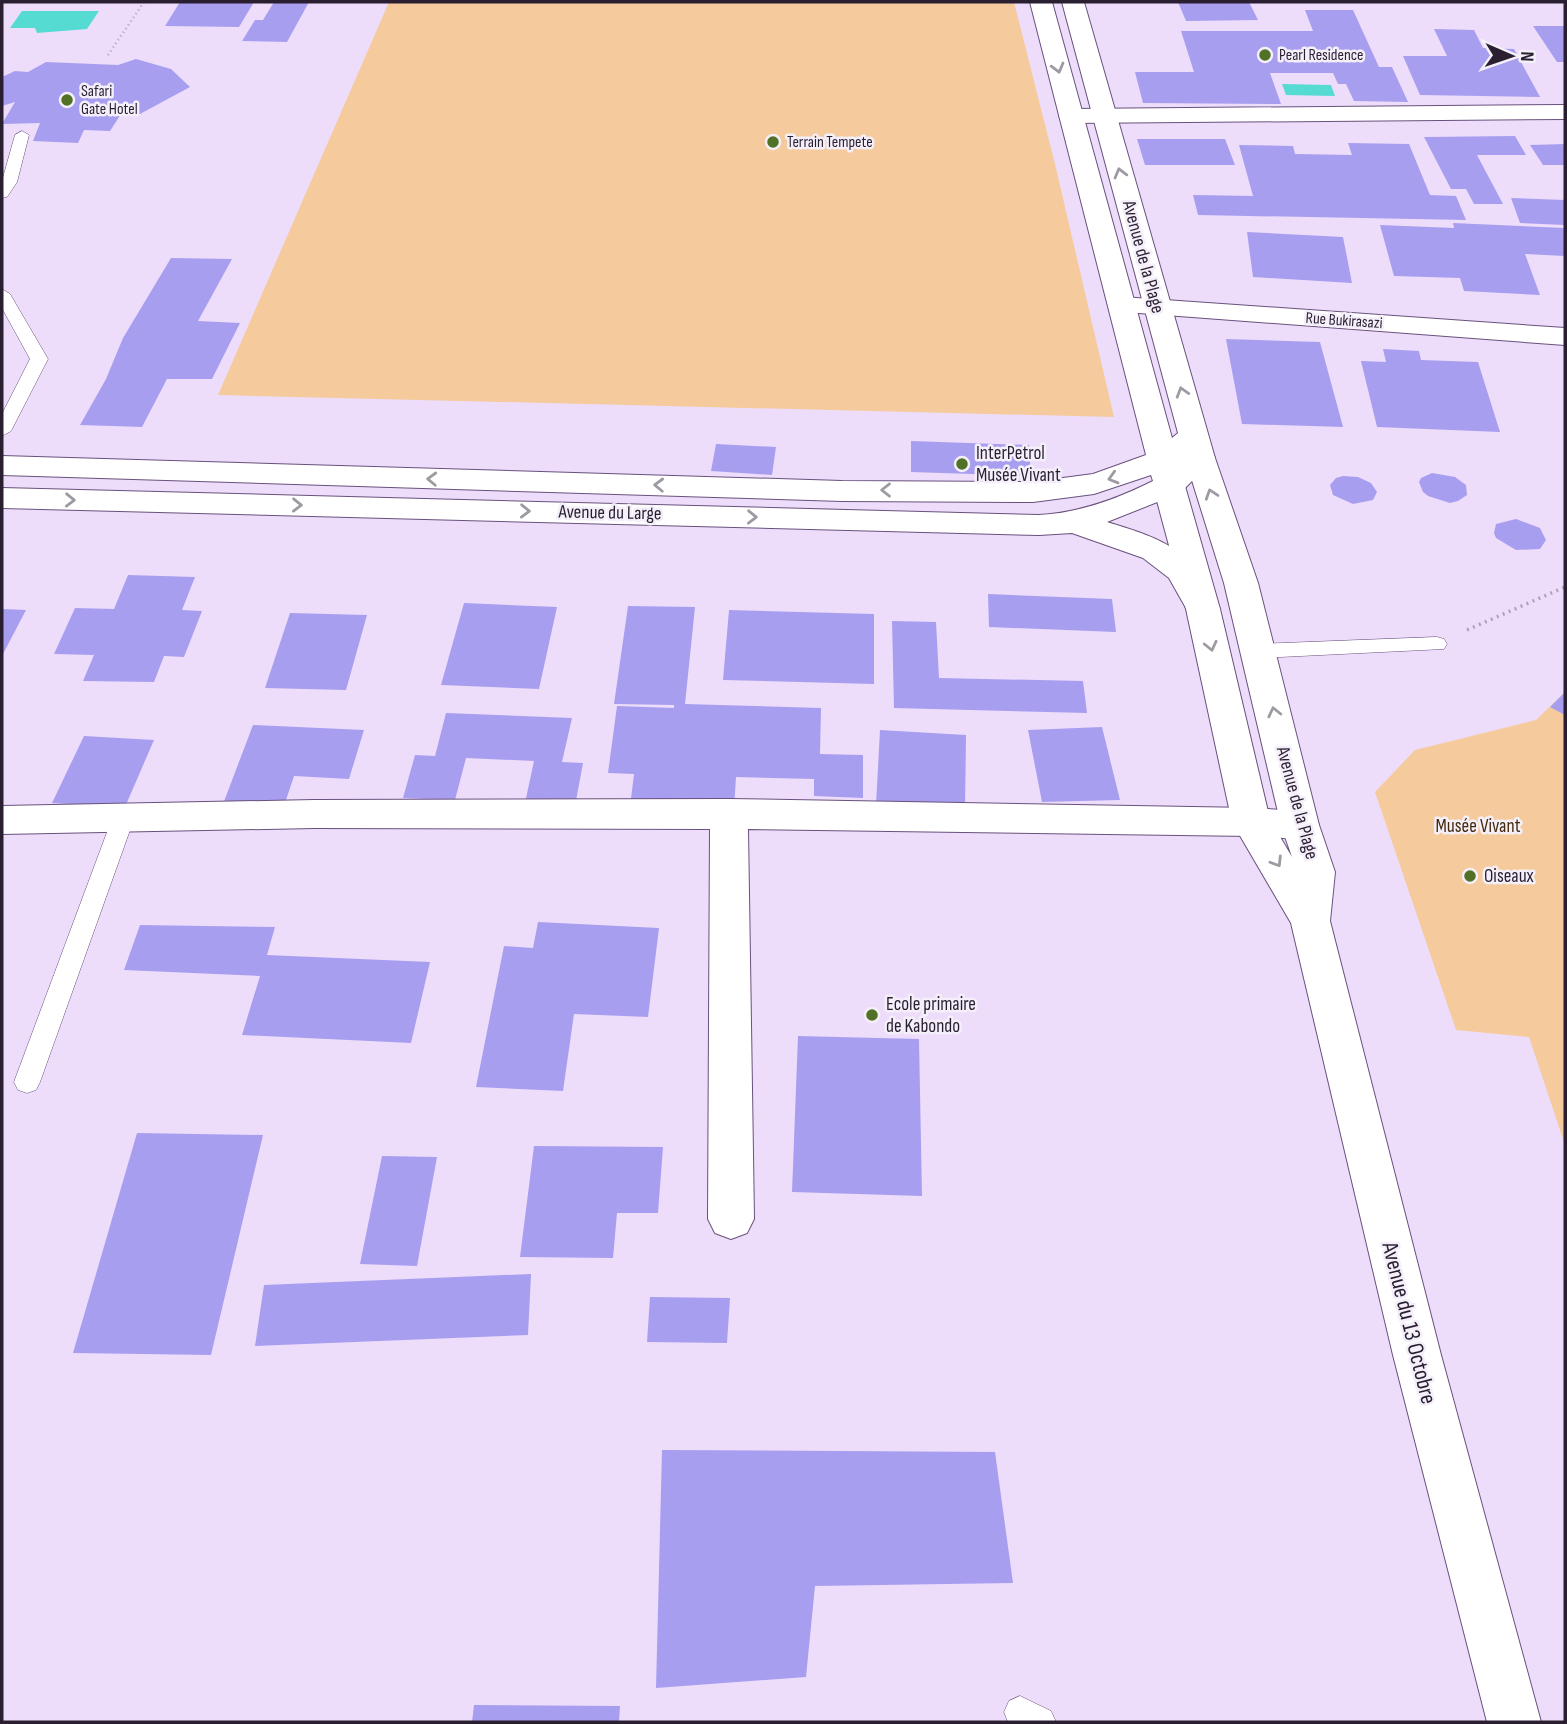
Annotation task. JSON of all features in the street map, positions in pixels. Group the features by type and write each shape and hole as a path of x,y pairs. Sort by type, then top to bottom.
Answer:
{"main road":[{"name":"Avenue de la Plage","path":"1041,2 1203,609 1251,822 1310,921"},
{"name":"Avenue de la Plage","path":"1073,2 1157,308 1259,651 1300,825 1316,872 1310,921"},
{"path":"1071,116 1565,113"},
{"name":"Rue Bukirasazi","path":"1122,305 1565,337"},
{"name":"Avenue du Large","path":"2,466 842,505 998,525 1074,523 1166,472 1197,447"},
{"name":"Avenue du Large","path":"2,498 842,505 1033,492 1094,484 1123,475 1166,472"},
{"path":"1074,523 1142,546 1175,565 1192,585 1203,609"},
{"path":"729,813 731,1219"},
{"path":"2,820 124,816 729,813 1300,825"},
{"name":"Avenue du 13 Octobre","path":"1310,921 1413,1341 1514,1722"}],"lane":[{"path":"2,194 9,181 22,135"},
{"path":"2,294 39,359 2,431"},
{"path":"1259,651 1437,644"},
{"path":"27,1082 124,816"}],"path":[{"path":"108,55 144,2"},
{"path":"1437,644 1565,587"}],"green space":[{"path":"389,2 1014,2 1114,417 218,395"},
{"name":"Musée Vivant","path":"1565,692 1565,1145 1529,1037 1456,1030 1375,792 1415,750 1536,720"}],"shaded area":[{"path":"22,11 99,11 87,29 37,33 35,28 10,28"},
{"path":"1282,84 1331,85 1335,96 1286,95"}],"building":[{"path":"180,2 254,2 239,27 165,26"},
{"path":"274,2 309,2 287,42 242,41 255,20 263,20"},
{"path":"1178,2 1249,2 1258,20 1186,21"},
{"path":"1305,10 1353,10 1379,67 1392,67 1408,102 1354,101 1346,84 1338,84 1333,73 1270,73 1281,104 1143,103 1135,72 1194,72 1181,31 1313,31"},
{"path":"1533,26 1565,26 1565,62 1557,62"},
{"path":"1434,29 1474,30 1483,48 1514,49 1540,97 1420,95 1403,56 1447,56"},
{"path":"136,59 171,69 190,87 140,114 121,114 110,131 84,130 78,143 33,141 40,123 2,124 15,102 2,106 2,77 15,71 28,72 46,62 118,65"},
{"path":"1515,136 1526,155 1477,155 1503,204 1474,204 1466,189 1451,189 1424,137"},
{"path":"1137,139 1225,139 1235,165 1145,165"},
{"path":"1348,143 1409,144 1430,195 1456,196 1466,220 1198,215 1193,195 1253,196 1239,145 1293,146 1295,154 1352,155"},
{"path":"1565,144 1565,165 1543,165 1530,145"},
{"path":"1511,198 1565,200 1565,225 1520,223"},
{"path":"1453,223 1565,228 1565,256 1525,254 1540,295 1464,291 1460,278 1394,276 1380,225 1454,228"},
{"path":"1247,232 1343,237 1352,283 1253,277"},
{"path":"171,258 232,259 198,321 240,323 212,379 167,379 142,427 80,425 106,379 123,338"},
{"path":"1226,339 1320,342 1343,427 1242,424"},
{"path":"1383,349 1419,351 1421,360 1478,362 1500,432 1377,427 1361,361 1386,362"},
{"path":"911,441 1029,445 1031,476 911,472"},
{"path":"716,444 776,447 772,475 711,471"},
{"path":"1432,473 1455,477 1466,485 1467,495 1450,503 1428,496 1419,482 1421,478"},
{"path":"1358,477 1371,483 1377,492 1373,500 1353,504 1333,495 1330,485 1336,478"},
{"path":"1516,519 1540,528 1546,540 1540,549 1516,550 1496,538 1496,524"},
{"path":"128,575 195,577 182,610 202,611 184,657 164,656 154,682 83,681 94,655 54,654 75,608 114,609"},
{"path":"988,594 1112,599 1116,632 989,627"},
{"path":"464,603 557,607 539,689 441,685"},
{"path":"628,606 695,607 685,704 821,708 820,754 863,755 863,798 814,796 814,779 736,777 734,809 630,807 634,774 608,773 617,706 674,708 674,705 614,704"},
{"path":"2,609 26,610 2,656"},
{"path":"729,610 874,614 874,684 723,680"},
{"path":"290,613 367,615 346,690 265,688"},
{"path":"892,621 936,622 939,678 1083,681 1087,713 894,708"},
{"path":"1565,692 1565,715 1550,707"},
{"path":"446,713 572,718 562,762 583,763 575,806 525,803 534,761 466,758 455,800 403,798 415,755 435,756"},
{"path":"253,725 364,730 349,779 294,776 281,815 220,812"},
{"path":"1102,727 1120,800 1042,802 1028,730"},
{"path":"880,730 966,735 965,810 876,805"},
{"path":"84,736 154,740 125,807 52,803"},
{"path":"538,922 659,928 648,1017 574,1014 563,1091 476,1087 504,946 533,948"},
{"path":"140,925 275,927 267,955 430,962 411,1043 242,1035 260,976 124,970"},
{"path":"798,1036 919,1039 922,1196 792,1192"},
{"path":"137,1133 263,1135 211,1355 73,1353"},
{"path":"534,1146 663,1147 658,1213 617,1213 613,1258 520,1257"},
{"path":"382,1156 437,1157 417,1266 360,1264"},
{"path":"531,1274 528,1335 255,1346 264,1285"},
{"path":"650,1297 730,1298 727,1343 647,1342"},
{"path":"662,1450 995,1452 1013,1583 815,1586 806,1677 656,1688"},
{"path":"474,1705 620,1706 619,1722 472,1722"}],"place":[{"name":"Pearl Residence","path":"1265,55"},
{"name":"Safari Gate Hotel","path":"67,100"},
{"name":"Terrain Tempete","path":"773,142"},
{"name":"InterPetrol Musée Vivant","path":"962,464"},
{"name":"Oiseaux","path":"1470,876"},
{"name":"Ecole primaire de Kabondo","path":"872,1015"}]}
